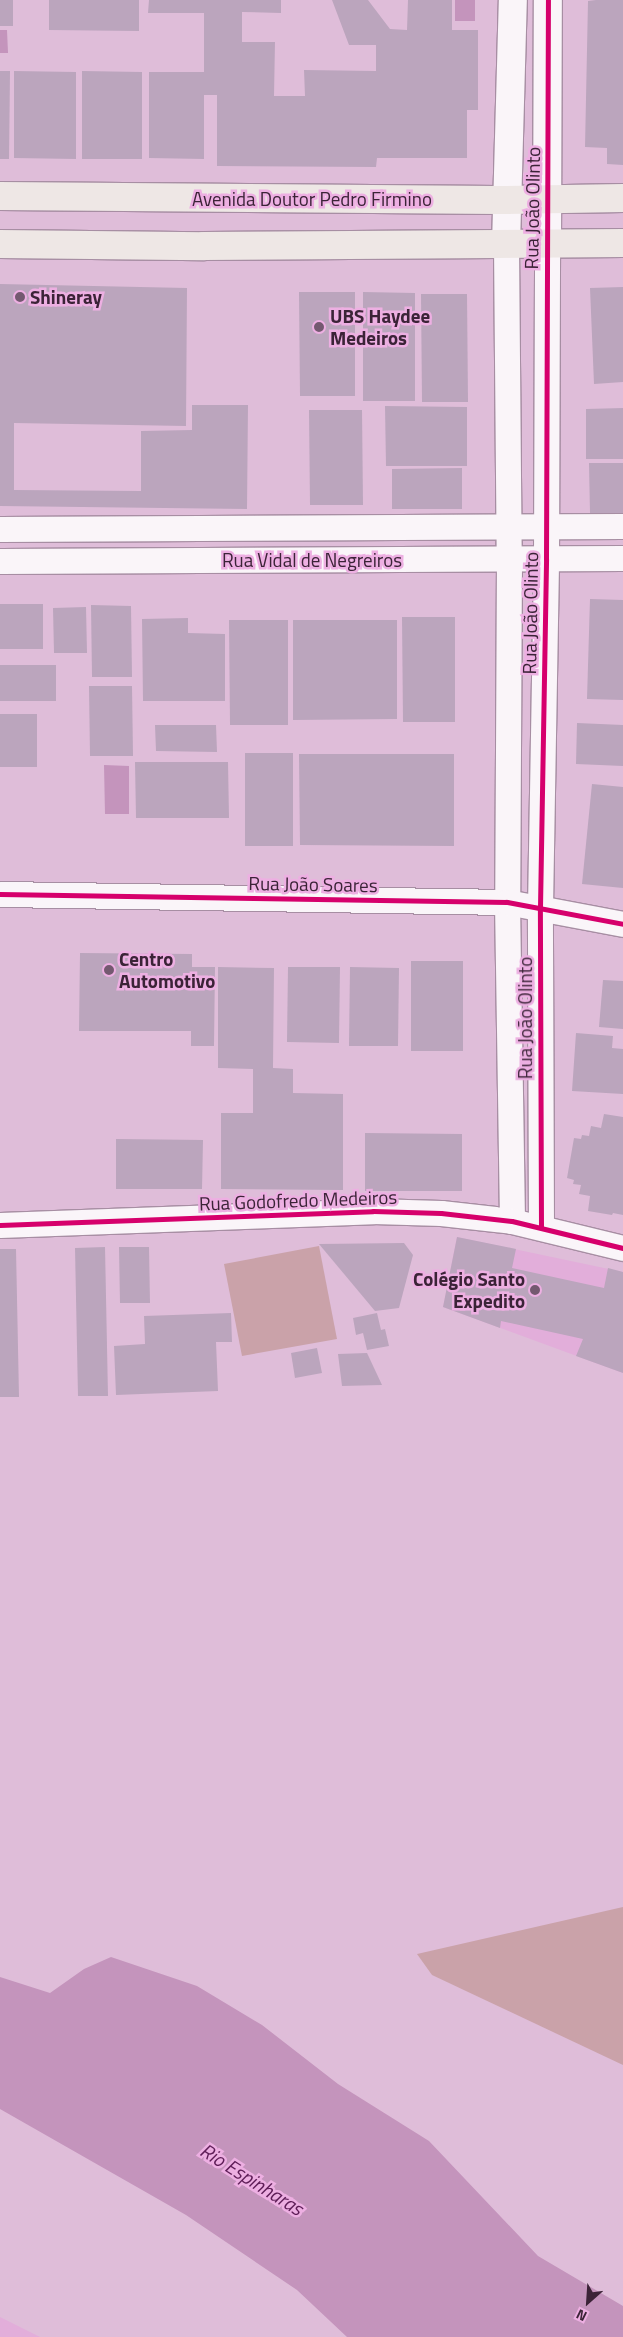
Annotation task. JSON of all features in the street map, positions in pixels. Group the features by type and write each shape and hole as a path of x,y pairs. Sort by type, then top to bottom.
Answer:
{"main road":[{"name":"Avenida Doutor Pedro Firmino","path":"0,196 506,200 623,198"},
{"path":"0,244 506,245 623,243"}],"street":[{"name":"Rua João Olinto","path":"512,1221 507,902 509,559 506,200 513,0"},
{"name":"Rua João Olinto","path":"541,1227 540,907 546,558 548,0"},
{"name":"Rua Vidal de Negreiros","path":"0,530 623,526"},
{"name":"Rua Vidal de Negreiros","path":"0,561 623,558"},
{"name":"Rua João Soares","path":"0,894 507,902 623,924"},
{"name":"Rua Godofredo Medeiros","path":"0,1225 373,1211 441,1212 512,1221 623,1248"}],"shaded area":[{"name":"Colégio Santo Expedito","path":"457,1237 623,1272 623,1373 443,1307"},
{"path":"319,1246 337,1339 242,1356 224,1264"},
{"path":"623,1907 623,2065 432,1975 417,1954"},
{"path":"0,2317 40,2337 0,2337"}],"water":[{"path":"455,0 475,0 475,21 455,21"},
{"path":"0,30 7,30 8,53 0,53"},
{"path":"104,765 129,766 129,814 105,814"},
{"name":"Rio Espinharas","path":"111,1957 197,1986 262,2025 338,2084 429,2141 538,2256 623,2306 623,2337 347,2337 297,2290 186,2215 0,2109 0,1977 50,1993 84,1969"}],"building":[{"path":"0,0 13,0 13,26 0,26"},
{"path":"49,0 139,0 139,31 49,30"},
{"path":"149,0 281,0 281,13 242,12 242,42 275,42 274,96 305,96 304,70 376,71 376,45 349,45 332,0 368,0 390,29 407,30 408,0 452,0 452,30 478,30 478,110 467,110 467,158 377,158 376,167 217,166 217,95 204,95 204,159 149,158 149,72 204,72 204,13 148,13"},
{"path":"623,0 623,165 607,164 607,148 585,147 588,1"},
{"path":"0,71 10,71 9,159 0,159"},
{"path":"14,71 76,72 76,159 14,158"},
{"path":"82,71 142,72 142,159 82,159"},
{"path":"0,284 187,288 186,426 14,423 14,490 141,491 141,431 192,430 192,405 248,405 247,509 0,506"},
{"path":"623,287 623,382 594,384 590,288"},
{"path":"299,292 355,292 355,396 300,396"},
{"path":"363,292 415,293 415,401 363,401"},
{"path":"421,294 467,294 468,402 422,402"},
{"path":"385,406 467,407 467,466 386,466"},
{"path":"623,408 623,459 586,459 586,409"},
{"path":"309,410 362,410 363,505 310,505"},
{"path":"589,463 623,463 623,513 590,513"},
{"path":"462,468 462,509 392,509 392,469"},
{"path":"590,599 623,600 623,700 587,699"},
{"path":"0,604 43,604 43,649 0,649"},
{"path":"91,605 131,606 132,677 92,677"},
{"path":"86,607 87,653 54,653 53,608"},
{"path":"402,617 455,617 455,722 403,722"},
{"path":"188,618 188,633 225,634 225,701 143,701 142,619"},
{"path":"229,620 288,620 288,725 230,725"},
{"path":"293,620 397,620 397,719 293,720"},
{"path":"0,665 56,665 56,701 0,701"},
{"path":"89,686 132,686 133,756 90,756"},
{"path":"0,714 37,714 37,767 0,767"},
{"path":"577,723 623,725 623,766 576,764"},
{"path":"155,725 216,725 217,752 156,751"},
{"path":"245,753 293,753 293,846 245,846"},
{"path":"299,754 454,754 454,846 300,845"},
{"path":"135,762 228,762 229,818 136,818"},
{"path":"592,784 623,787 623,888 582,884"},
{"path":"80,953 192,954 192,967 215,967 214,1046 191,1046 191,1031 79,1031"},
{"path":"411,961 463,961 463,1051 411,1051"},
{"path":"218,967 274,968 273,1068 293,1069 293,1093 343,1094 343,1190 221,1189 221,1113 253,1113 253,1069 218,1068"},
{"path":"288,967 340,967 339,1043 287,1042"},
{"path":"350,967 399,968 398,1046 349,1046"},
{"path":"603,980 623,981 623,1029 599,1027"},
{"path":"576,1033 613,1036 612,1048 623,1049 623,1094 572,1091"},
{"path":"604,1114 623,1117 623,1215 588,1211 590,1196 579,1194 581,1185 573,1184 574,1180 567,1178 574,1138 581,1139 582,1135 589,1136 591,1126 601,1128"},
{"path":"365,1133 462,1134 462,1191 365,1191"},
{"path":"116,1139 203,1140 202,1189 116,1189"},
{"name":"Colégio Santo Expedito","path":"457,1237 516,1249 512,1268 604,1288 608,1268 623,1272 623,1373 576,1356 583,1339 501,1321 500,1328 443,1307"},
{"path":"404,1243 413,1255 399,1308 375,1311 319,1244"},
{"path":"105,1247 108,1396 78,1396 75,1248"},
{"path":"119,1247 149,1247 150,1303 120,1303"},
{"path":"0,1249 16,1249 19,1397 0,1397"},
{"path":"231,1313 232,1342 216,1342 218,1391 116,1395 114,1346 145,1344 144,1316"},
{"path":"377,1313 381,1330 385,1329 389,1346 367,1350 363,1333 356,1335 353,1318"},
{"path":"317,1348 322,1373 295,1378 291,1353"},
{"path":"367,1353 382,1385 342,1386 338,1354"}],"cycle path":[{"path":"541,1227 540,907 546,559 548,0"},
{"path":"0,894 507,902 623,924"},
{"path":"0,1225 373,1211 441,1213 512,1221 623,1248"}],"place":[{"name":"Shineray","path":"20,297"},
{"name":"UBS Haydee Medeiros","path":"319,327"},
{"name":"Centro Automotivo","path":"109,970"},
{"name":"Colégio Santo Expedito","path":"535,1290"}]}
